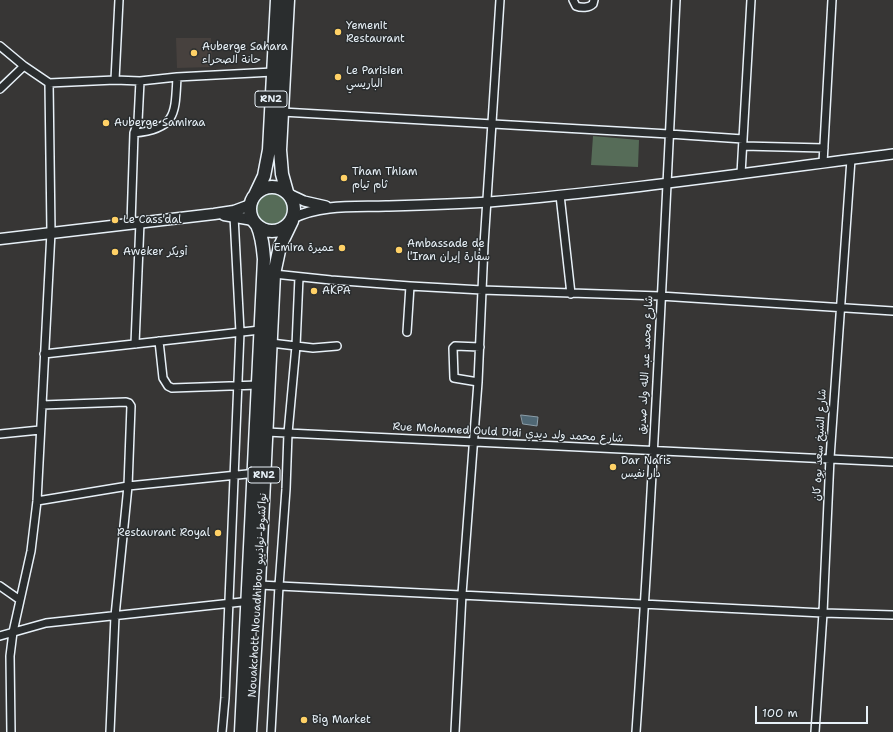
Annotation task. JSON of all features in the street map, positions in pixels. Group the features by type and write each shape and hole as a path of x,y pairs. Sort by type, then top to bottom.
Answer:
{"highway":[{"name":"RN2","path":"253,200 264,176 268,156 277,0"},
{"name":"RN2","path":"288,0 280,150 282,174 288,193"},
{"path":"271,187 277,187 288,193 295,208 292,219 287,226 275,231 262,229 255,223 250,210 253,200 260,191 271,187"},
{"name":"Nouakchott-Nouadhibou نواكشوط-نواذيبو","path":"250,732 252,601 258,472 266,432 274,274 280,246 292,219"},
{"name":"Nouakchott-Nouadhibou نواكشوط-نواذيبو","path":"241,732 252,601 259,585 258,385 264,259 261,233 255,223"}],"main road":[{"path":"0,239 234,211 253,200"},
{"path":"214,214 234,216 255,223"}],"street":[{"path":"115,80 119,0"},
{"path":"455,732 462,594 478,382 487,202 500,0"},
{"path":"573,0 576,6 580,7 590,6 593,4 594,0"},
{"name":"شارع محمد عبد الله ولد صديق","path":"636,732 645,604 660,296 668,184 676,0"},
{"path":"741,174 751,0"},
{"path":"823,163 832,0"},
{"path":"0,46 24,66 49,83 115,80 140,81 177,77 273,72"},
{"path":"0,89 24,66"},
{"path":"134,133 146,132 169,122 176,104 177,77"},
{"path":"135,344 134,133 138,121 140,81"},
{"path":"11,732 10,656 13,632 31,551 37,501 51,232 49,83"},
{"path":"282,112 669,134 743,143 824,148"},
{"path":"292,219 308,212 331,207 487,202 668,184 893,154"},
{"name":"شارع الشيخ سعد بوه كان","path":"815,732 823,613 830,458 851,159"},
{"path":"288,193 304,201 331,207"},
{"path":"560,195 571,294"},
{"path":"222,732 225,698 240,332 234,216"},
{"path":"274,274 410,286 571,294 660,296 893,311"},
{"path":"271,732 288,433 296,346 299,277"},
{"path":"407,332 410,286"},
{"path":"44,354 260,330"},
{"path":"159,341 163,378 168,386 172,388 258,385"},
{"path":"271,343 313,348 337,346"},
{"path":"478,382 454,378 453,348 455,346 480,347"},
{"path":"42,405 126,402 131,406 128,486 115,616 110,732"},
{"path":"0,434 40,430"},
{"name":"Rue Mohamed Ould Didi شارع محمد ولد ديدي","path":"266,432 653,452 830,458 893,462"},
{"path":"37,501 128,486 258,472"},
{"path":"259,585 823,613 893,615"},
{"path":"0,586 20,600"},
{"path":"0,636 46,623 252,601"}],"shaded area":[{"name":"Auberge Sahara حانة الصحراء","path":"176,38 211,38 212,67 177,68"}],"green space":[{"path":"593,136 639,140 638,167 591,165"},
{"path":"277,190 286,195 290,201 290,215 286,221 277,226 269,226 260,221 256,215 255,204 260,195 266,191"}],"water":[{"path":"521,415 538,417 537,426 523,424"}],"place":[{"name":"Yemenit Restaurant","path":"338,32"},
{"name":"Auberge Sahara حانة الصحراء","path":"194,53"},
{"name":"Le Parisien الباريسي","path":"338,77"},
{"name":"Auberge Samiraa","path":"106,123"},
{"name":"Tham Thiam ثام تيام","path":"344,178"},
{"name":"Le Cass'dal","path":"115,220"},
{"name":"Emira عميرة","path":"342,248"},
{"name":"Ambassade de l'Iran سفارة إيران","path":"399,250"},
{"name":"Aweker أويكر","path":"115,252"},
{"name":"AKPA","path":"314,291"},
{"name":"Dar Nafis دار نفيس","path":"613,467"},
{"name":"Restaurant Royal","path":"218,533"},
{"name":"Big Market","path":"304,720"}]}
